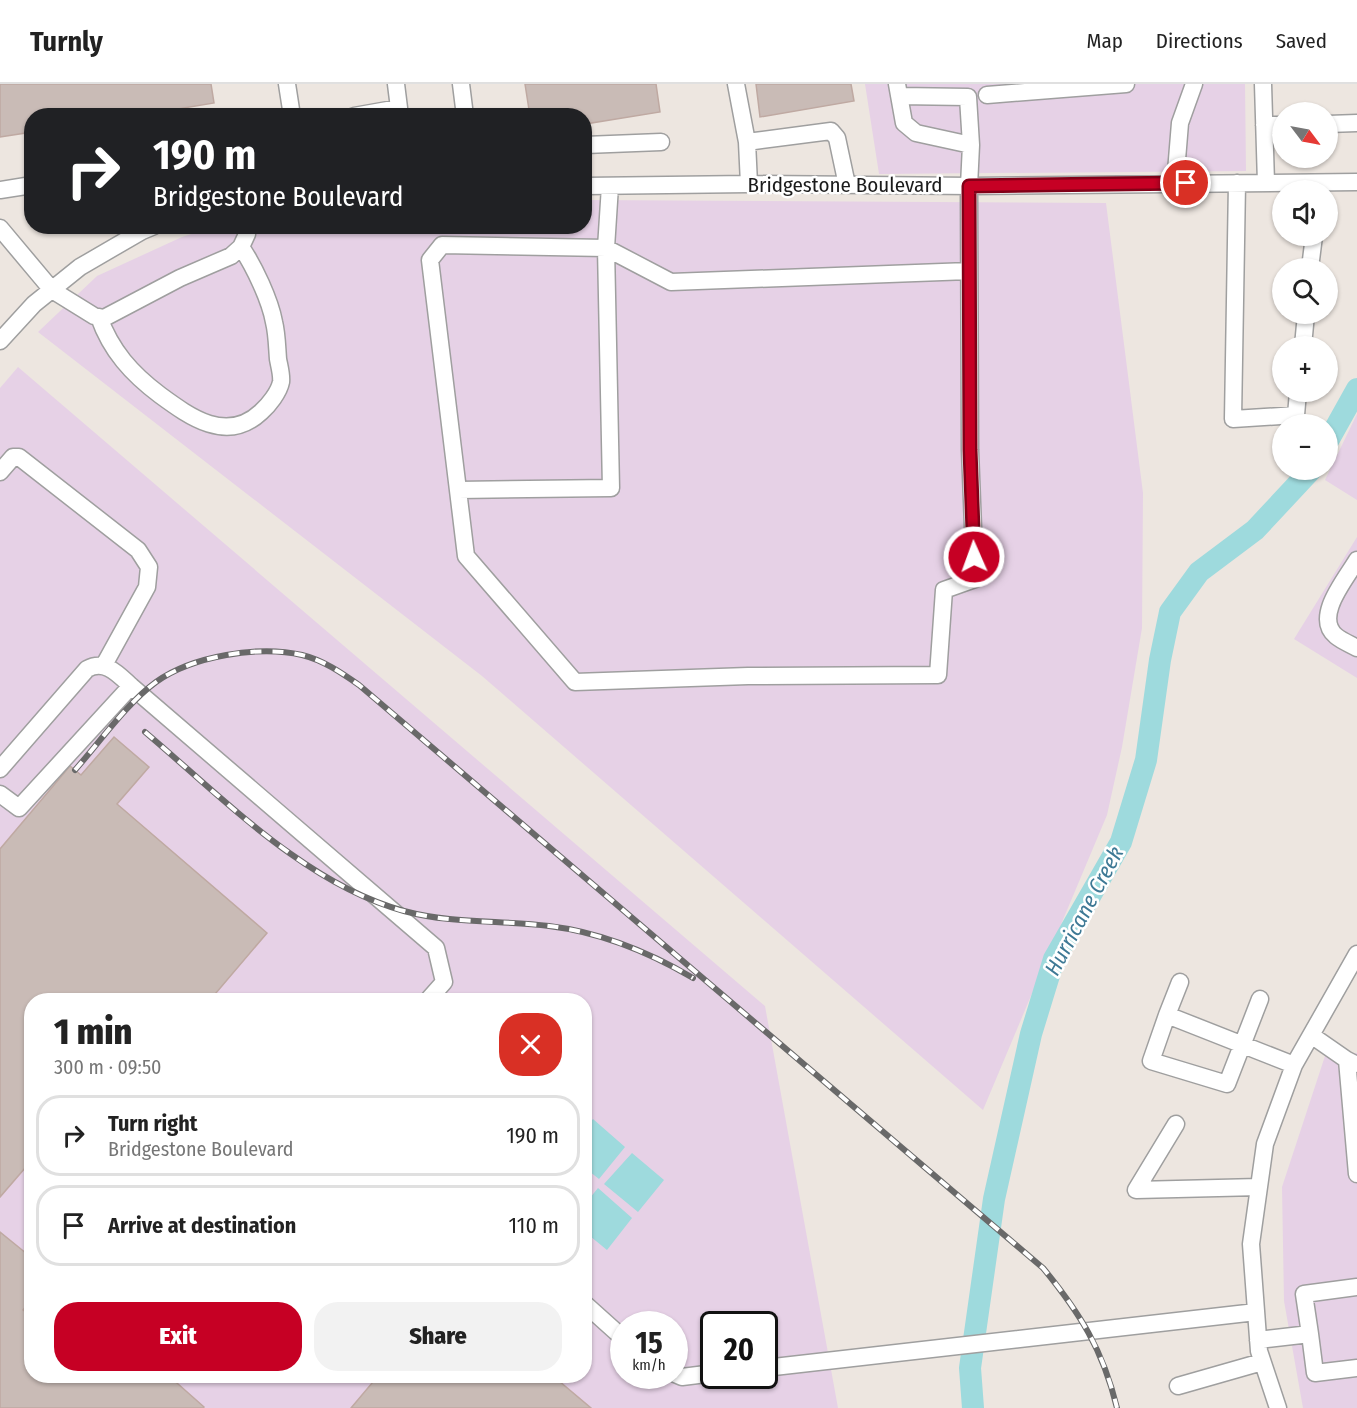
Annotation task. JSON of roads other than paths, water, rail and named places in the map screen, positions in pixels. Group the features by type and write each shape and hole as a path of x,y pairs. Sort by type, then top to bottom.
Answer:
{"street":[{"path":"287,84 291,108"},
{"path":"396,84 399,108"},
{"path":"461,84 464,108"},
{"path":"736,84 747,142 749,184"},
{"path":"987,95 1126,84"},
{"path":"1180,184 1179,123 1194,84"},
{"path":"1263,84 1266,183"},
{"path":"969,271 671,282 606,248 442,245 430,260 466,556 575,682 748,676 938,675 944,590 975,579 970,450 969,186 971,145 968,97 898,90 904,123 916,133 971,145"},
{"path":"1338,124 1357,123"},
{"path":"1264,125 1272,125"},
{"path":"747,142 831,131 837,138 847,185"},
{"path":"592,145 661,142"},
{"name":"Bridgestone Boulevard","path":"1338,184 1357,182"},
{"path":"1237,183 1233,419 1296,415 1297,402"},
{"name":"Bridgestone Boulevard","path":"592,186 1272,183"},
{"path":"0,190 24,186"},
{"path":"458,490 611,488 606,248 610,186"},
{"path":"0,228 52,290 94,316 104,318 180,278 231,256 241,247 247,234"},
{"path":"0,341 34,304 80,267 137,234"},
{"path":"99,317 105,335 126,366 176,406 201,422 224,428 251,422 269,404 280,382 274,320 253,266 241,247"},
{"path":"0,472 13,457 19,456 138,550 149,567 147,586 104,665"},
{"path":"1357,560 1329,608 1327,622 1335,635 1357,648"},
{"path":"0,769 87,669 95,665 104,665 436,948 444,982 434,993"},
{"path":"0,794 20,808 131,686"},
{"path":"1278,1408 1262,1362 1258,1340 1251,1244 1265,1144 1294,1065 1357,954"},
{"path":"1180,982 1151,1061 1227,1084 1260,999"},
{"path":"1167,1015 1294,1065"},
{"path":"1311,1035 1352,1062 1357,1174"},
{"path":"1176,1124 1136,1190 1259,1187"},
{"path":"1357,1287 1304,1294 1315,1373 1357,1368"},
{"path":"592,1310 610,1326"},
{"path":"778,1366 1256,1311"},
{"path":"1258,1340 1310,1334"},
{"path":"1178,1386 1262,1362"}],"water":[{"path":"592,1120 625,1147 599,1179 592,1174"},
{"path":"632,1153 664,1180 638,1212 604,1184"},
{"path":"598,1188 632,1218 607,1250 592,1238 592,1195"}],"waterway":[{"name":"Hurricane Creek","path":"1338,423 1357,389"},
{"name":"Hurricane Creek","path":"973,1408 970,1368 994,1199 1031,1034 1054,959 1121,842 1146,760 1160,660 1170,612 1199,572 1255,530 1302,480"}],"railway":[{"path":"75,770 145,691 156,682 188,665 226,655 266,651 302,655 339,672 359,685 1043,1268 1089,1333 1105,1368 1117,1408"},
{"path":"145,732 266,836 333,881 368,898 404,911 440,918 531,924 586,933 641,952 693,978"}]}
